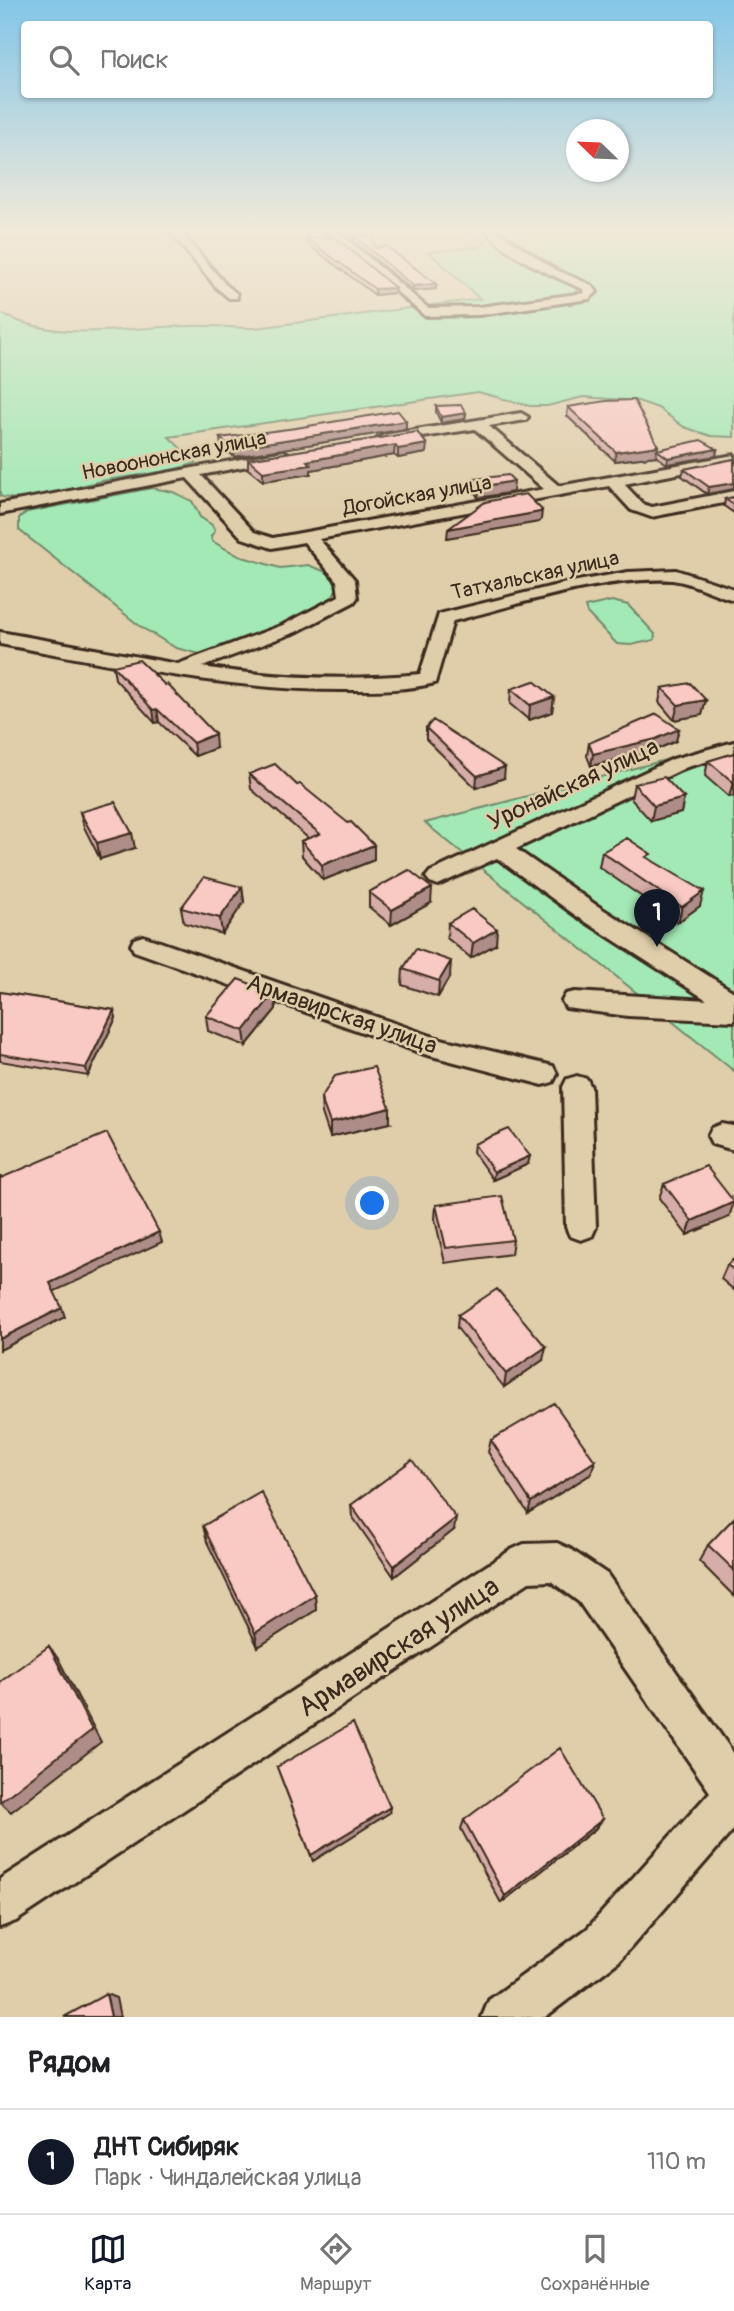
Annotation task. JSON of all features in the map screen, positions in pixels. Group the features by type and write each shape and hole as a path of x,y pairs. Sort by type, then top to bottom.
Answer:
{"street":[{"path":"371,441 521,417"},
{"path":"477,423 555,491"},
{"name":"Новоононская улица","path":"0,509 304,452"},
{"name":"Догойская улица","path":"272,543 734,459"},
{"path":"190,472 248,535 272,543"},
{"path":"612,480 637,507 651,512 734,496"},
{"path":"0,638 180,669 276,635 315,618 348,598 346,580 308,537"},
{"name":"Татхальская улица","path":"180,669 295,683 385,686 428,679 444,618 566,588 628,577 676,576 734,595"},
{"name":"Уронайская улица","path":"438,877 680,763 734,748"},
{"path":"498,848 584,909 730,998"},
{"name":"Армавирская улица","path":"143,945 434,1047 543,1074"},
{"path":"575,1001 628,1006 730,998"},
{"path":"577,1087 582,1227"},
{"name":"Армавирская улица","path":"0,1905 524,1563 557,1562 593,1588 734,1790"},
{"path":"506,2017 603,1945 734,1797"}],"green space":[{"path":"0,324 28,324 47,329 94,332 199,326 256,328 286,324 734,324 734,437 711,436 684,427 658,408 638,401 583,397 547,406 530,406 478,392 169,437 196,463 161,472 101,481 50,495 23,499 0,496"},
{"path":"152,488 173,492 192,501 200,517 212,525 215,531 211,536 212,541 239,556 280,568 308,565 334,575 339,584 329,603 219,652 200,654 176,648 141,627 19,530 19,518 27,512"},
{"path":"612,601 628,605 655,634 654,640 631,645 617,644 587,613 585,607"},
{"path":"734,742 734,1071 425,823"}],"building":[{"path":"634,400 658,446 616,452 568,407 606,401"},
{"path":"461,405 466,413 441,417 436,406"},
{"path":"398,411 406,421 233,448 220,438 296,428"},
{"path":"417,432 427,444 398,449 395,445 307,461 311,465 263,472 248,459"},
{"path":"701,440 717,449 668,458 657,450"},
{"path":"734,459 734,483 709,487 684,469"},
{"path":"508,475 514,481 479,487 475,479"},
{"path":"526,494 542,510 540,512 448,529 485,502"},
{"path":"734,497 734,505 725,499"},
{"path":"139,660 167,684 215,734 193,743 157,709 153,710 113,666"},
{"path":"534,681 554,697 530,705 511,689"},
{"path":"690,683 706,700 678,705 662,688"},
{"path":"657,714 679,729 656,739 593,754 589,743"},
{"path":"433,720 505,767 477,776 426,728"},
{"path":"734,753 734,782 733,782 708,761"},
{"path":"275,764 297,785 300,784 348,823 351,822 374,845 322,865 301,841 320,834 249,774"},
{"path":"664,777 684,798 654,806 634,784"},
{"path":"115,802 132,833 97,843 80,812"},
{"path":"627,838 651,854 646,857 704,891 682,907 602,852"},
{"path":"409,870 432,888 392,910 369,892"},
{"path":"204,877 242,887 220,918 181,908"},
{"path":"472,909 497,929 473,943 448,923"},
{"path":"416,949 451,961 439,981 403,969"},
{"path":"238,979 274,993 244,1031 206,1016"},
{"path":"0,992 114,1010 86,1068 0,1054"},
{"path":"374,1067 390,1108 330,1123 321,1098 335,1076"},
{"path":"509,1129 530,1156 494,1172 474,1144"},
{"path":"107,1133 159,1232 50,1283 62,1308 0,1339 0,1176 1,1178"},
{"path":"706,1166 734,1202 692,1221 664,1184"},
{"path":"502,1196 513,1240 446,1248 436,1205"},
{"path":"734,1259 734,1270 727,1265"},
{"path":"497,1289 546,1347 506,1374 458,1315"},
{"path":"554,1403 595,1461 531,1502 491,1440"},
{"path":"412,1460 456,1518 394,1566 351,1505"},
{"path":"261,1492 315,1595 255,1633 203,1526"},
{"path":"734,1518 734,1570 708,1545"},
{"path":"49,1646 92,1730 0,1802 0,1682"},
{"path":"353,1723 390,1807 311,1855 277,1767"},
{"path":"560,1748 603,1819 505,1896 464,1820"},
{"path":"106,1994 111,2017 64,2017"}],"place":[{"name":"ДНТ Сибиряк","path":"657,947"}]}
